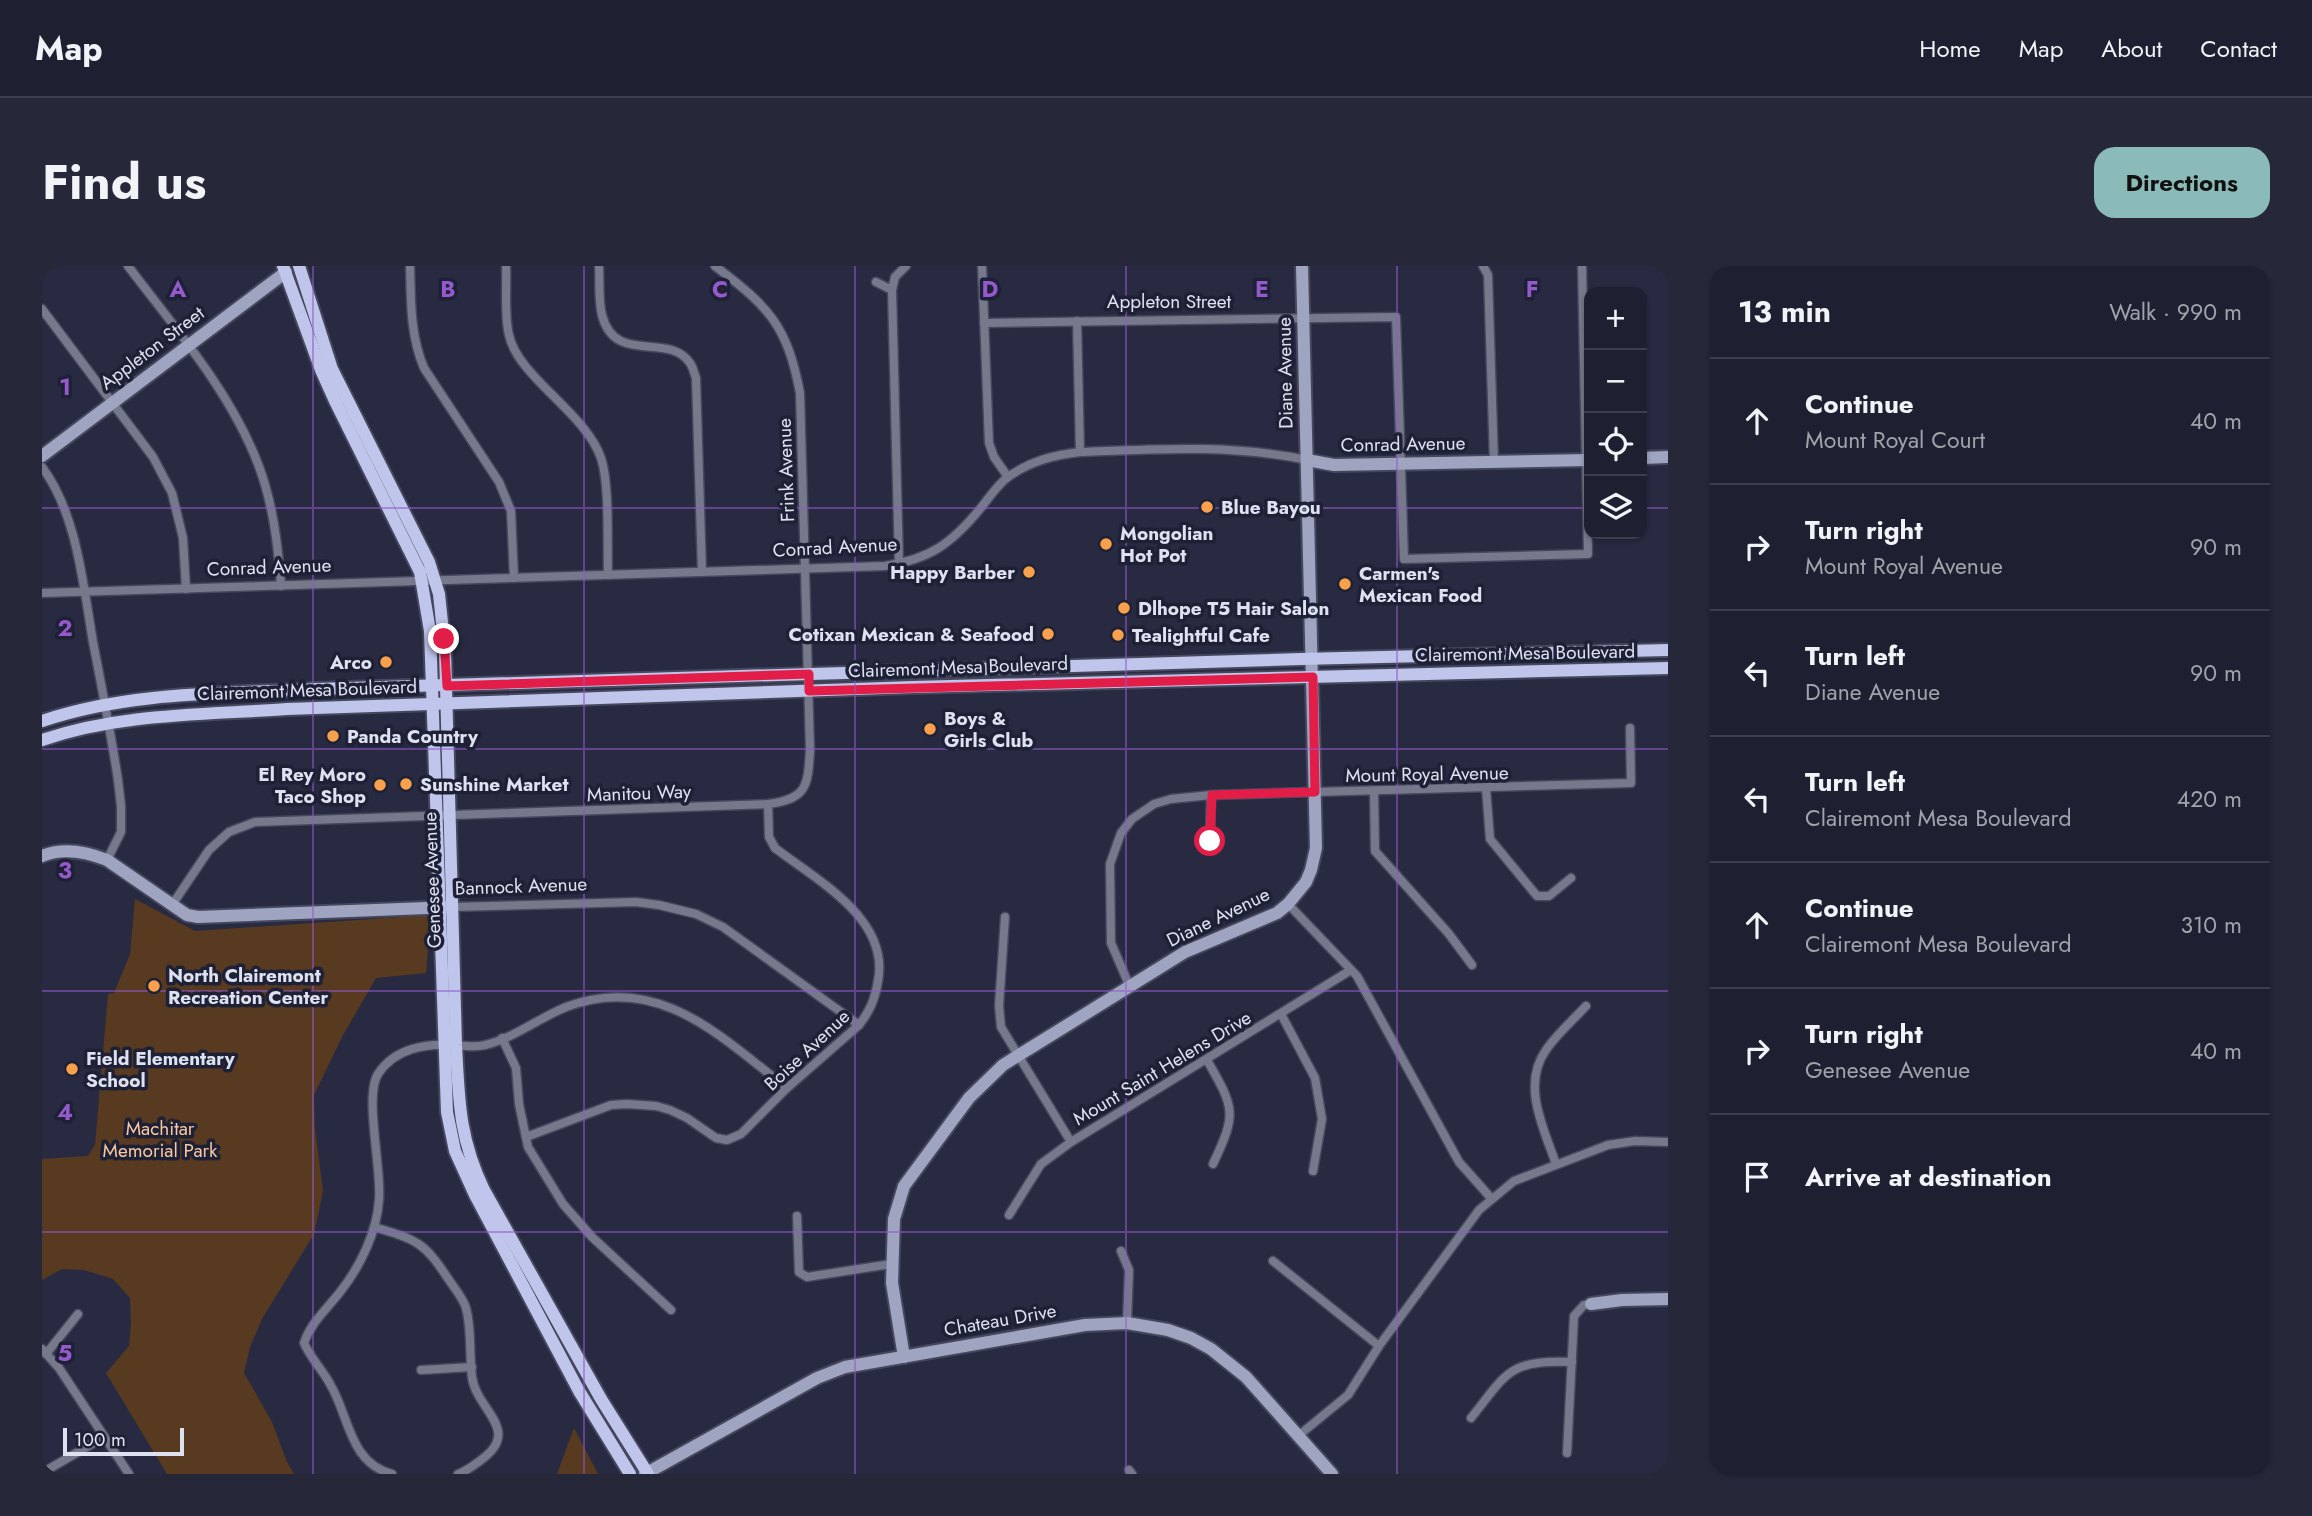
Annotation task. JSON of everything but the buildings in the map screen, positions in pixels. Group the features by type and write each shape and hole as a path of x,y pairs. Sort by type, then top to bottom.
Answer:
{"main road":[{"name":"Genesee Avenue","path":"290,267 335,401 429,580 444,630 449,815 446,908 450,1128 463,1172 579,1391 629,1474"},
{"name":"Genesee Avenue","path":"429,580 435,816 446,908"},
{"name":"Clairemont Mesa Boulevard","path":"42,721 106,705 185,696 1313,658 1668,650"},
{"name":"Clairemont Mesa Boulevard","path":"42,740 109,723 195,713 809,691 1668,668"},
{"name":"Genesee Avenue","path":"450,1045 463,1137 474,1170 583,1367 647,1474"}],"street":[{"path":"128,266 232,410 257,463 268,497 279,549 281,586"},
{"path":"410,266 416,350 424,368 499,482 511,511 514,578"},
{"path":"506,266 509,336 520,359 585,429 601,460 605,479 608,575"},
{"path":"599,266 601,312 613,336 631,346 667,348 679,353 690,363 696,378 702,572"},
{"name":"Frink Avenue","path":"715,266 750,292 774,319 794,360 800,393 809,674 808,781 802,790 788,801 768,804"},
{"path":"899,564 892,290 895,277 906,266"},
{"path":"982,266 989,443 994,457 1008,477"},
{"name":"Diane Avenue","path":"904,1357 892,1283 894,1219 904,1186 969,1098 1003,1065 1185,952 1264,920 1288,904 1306,882 1311,870 1316,848 1302,266"},
{"path":"1483,266 1488,275 1494,462"},
{"path":"1582,266 1587,413"},
{"name":"Appleton Street","path":"42,456 290,267"},
{"path":"876,282 892,290"},
{"path":"42,309 153,457 172,493 183,538 186,589"},
{"name":"Appleton Street","path":"984,323 1396,317 1402,464"},
{"path":"1077,321 1080,452"},
{"name":"Conrad Avenue","path":"42,593 899,564 938,550 950,542 1008,477 1037,461 1080,452 1234,449 1275,453 1334,465 1584,460"},
{"path":"1647,458 1668,457"},
{"path":"1402,464 1404,559 1588,554 1588,476"},
{"path":"42,467 55,484 65,507 85,592 109,723 121,806 121,832 107,860"},
{"name":"Mount Royal Avenue","path":"1129,987 1111,943 1111,864 1121,833 1143,810 1171,799 1212,795 1631,783 1630,729"},
{"path":"1486,788 1490,839 1537,895 1549,896 1571,878"},
{"path":"1374,791 1375,851 1449,934 1472,965"},
{"path":"1210,841 1212,795"},
{"name":"Manitou Way","path":"173,905 209,850 229,832 255,822 768,804"},
{"name":"Boise Avenue","path":"526,1137 611,1105 627,1104 670,1110 716,1138 727,1140 741,1135 787,1088 859,1025 872,1007 881,969 869,927 854,910 775,848 769,837 768,804"},
{"name":"Bannock Avenue","path":"42,856 65,851 93,854 107,860 187,915 198,917 636,902 660,905 696,914 723,927 859,1025"},
{"path":"1288,904 1357,976 1459,1162 1491,1198"},
{"path":"1005,917 999,1006 1001,1027 1071,1142"},
{"name":"Mount Saint Helens Drive","path":"1009,1215 1041,1164 1071,1142 1351,970"},
{"path":"392,1474 368,1461 348,1432 338,1398 329,1381 310,1359 304,1343 309,1327 342,1290 364,1252 374,1227 379,1200 379,1169 372,1097 376,1077 386,1062 402,1052 450,1045 484,1046 567,1007 615,997 643,999 686,1013 710,1028 787,1088"},
{"path":"1556,1164 1535,1103 1535,1079 1539,1061 1546,1049 1586,1006"},
{"path":"1281,1014 1315,1078 1322,1119 1313,1171"},
{"path":"502,1038 516,1068 519,1104 528,1147 563,1204 592,1237 671,1310"},
{"path":"1207,1060 1227,1094 1231,1121 1213,1164"},
{"path":"1298,1436 1348,1395 1379,1346 1479,1210 1491,1198 1514,1181 1608,1145 1635,1141 1668,1142"},
{"path":"797,1216 799,1272 807,1277 891,1264"},
{"path":"374,1227 411,1238 421,1244 432,1255 466,1308 472,1377 476,1390 497,1425 498,1444 493,1451 458,1474"},
{"path":"1121,1251 1129,1270 1126,1323"},
{"path":"1273,1261 1379,1346"},
{"path":"1567,1453 1574,1316 1584,1305 1622,1300 1668,1299"},
{"path":"78,1314 44,1352 59,1368 129,1474"},
{"name":"Chateau Drive","path":"647,1474 817,1378 845,1367 1085,1325 1126,1323 1168,1330 1211,1349 1246,1377 1332,1474"},
{"path":"1471,1418 1506,1375 1517,1368 1539,1361 1572,1362"},
{"path":"421,1370 472,1367"},
{"path":"42,1473 104,1437"}],"green space":[{"name":"Machitar Memorial Park","path":"135,899 195,931 431,915 426,973 376,978 342,1037 314,1095 315,1129 323,1191 314,1234 262,1319 250,1347 244,1373 272,1422 294,1474 167,1474 106,1373 129,1346 130,1298 113,1279 84,1270 62,1269 42,1280 42,1159 88,1156 95,1145 108,994 114,993 130,954"},
{"path":"574,1428 598,1474 557,1474"}],"place":[{"name":"Blue Bayou","path":"1207,507"},
{"name":"Mongolian Hot Pot","path":"1106,544"},
{"name":"Happy Barber","path":"1029,572"},
{"name":"Carmen's Mexican Food","path":"1345,584"},
{"name":"Dlhope T5 Hair Salon","path":"1124,608"},
{"name":"Cotixan Mexican & Seafood","path":"1048,634"},
{"name":"Tealightful Cafe","path":"1118,635"},
{"name":"Arco","path":"386,662"},
{"name":"Boys & Girls Club","path":"930,729"},
{"name":"Panda Country","path":"333,736"},
{"name":"Sunshine Market","path":"406,784"},
{"name":"El Rey Moro Taco Shop","path":"380,785"},
{"name":"North Clairemont Recreation Center","path":"154,986"},
{"name":"Field Elementary School","path":"72,1069"}],"route":[{"path":"444,639 447,686 809,674 809,691 1313,677 1315,792 1212,795 1210,841"}]}
